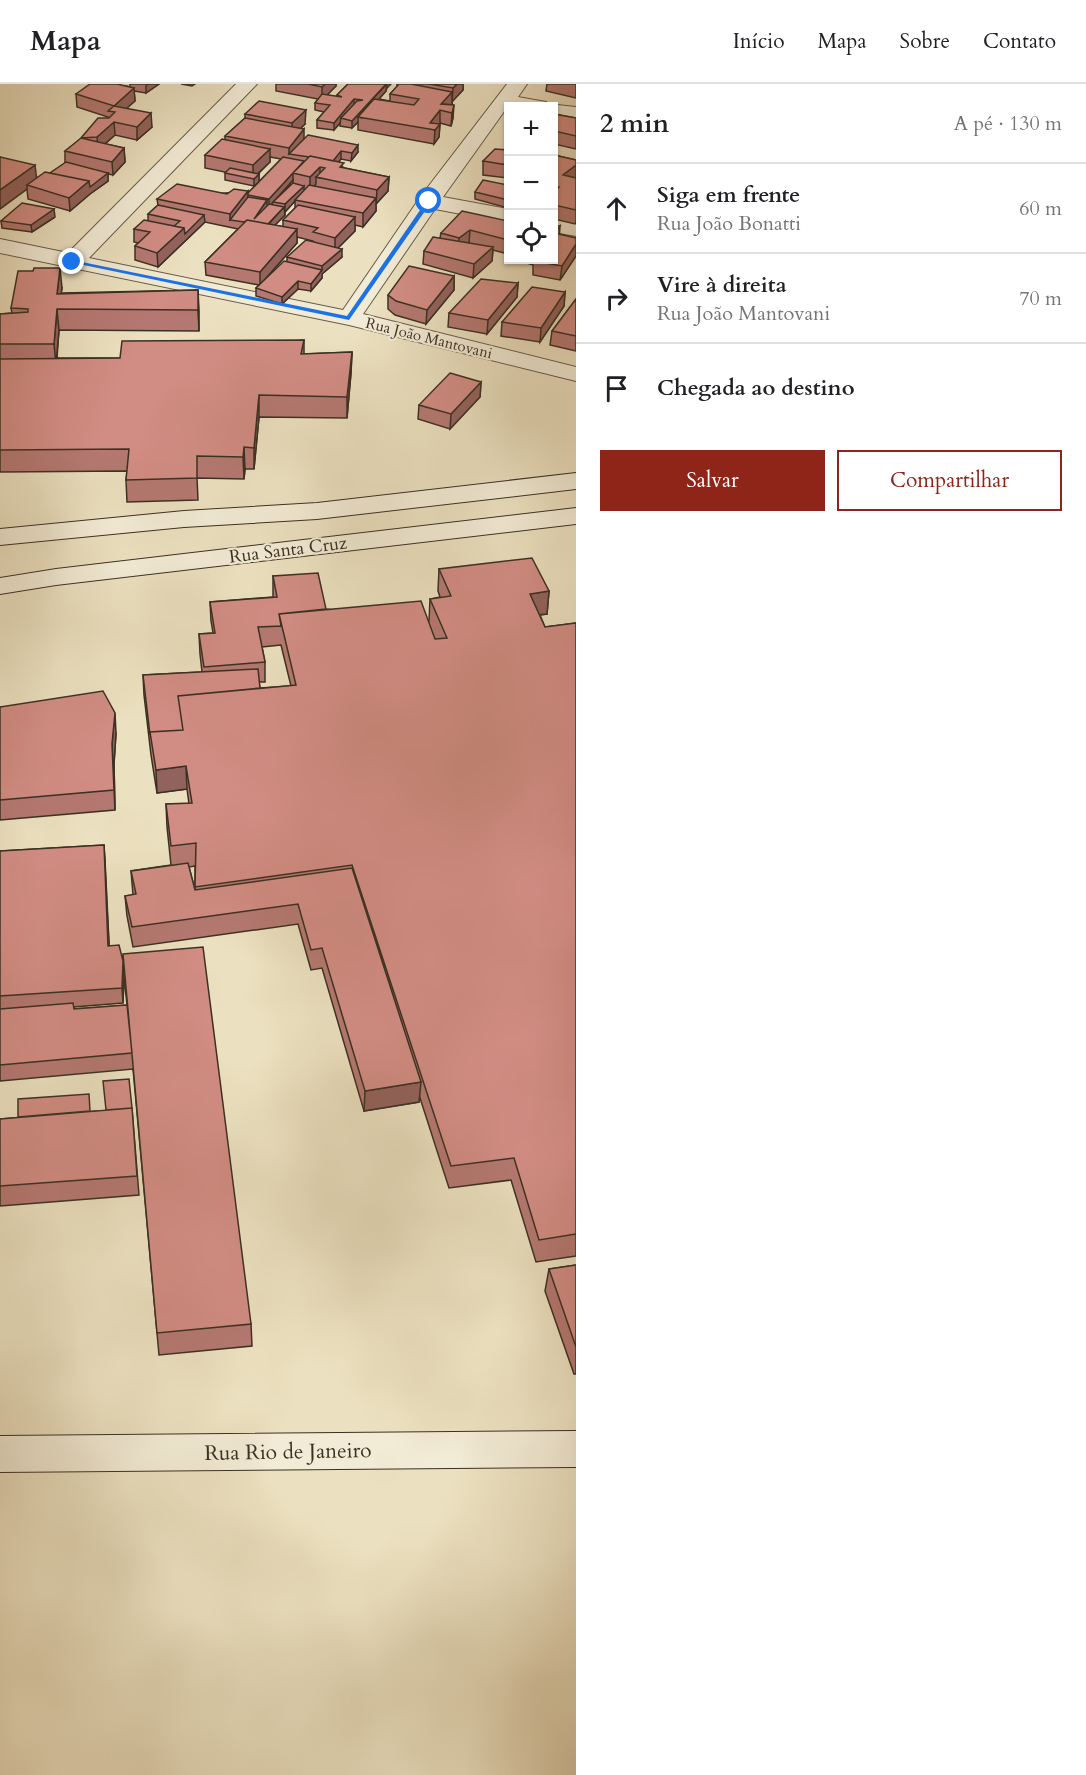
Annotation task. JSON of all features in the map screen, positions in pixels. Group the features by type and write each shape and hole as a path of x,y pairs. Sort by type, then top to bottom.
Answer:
{"street":[{"path":"72,262 247,84"},
{"path":"349,318 429,201 511,92 531,102"},
{"path":"558,110 576,113"},
{"path":"429,201 504,215"},
{"path":"558,226 576,229"},
{"name":"Rua João Mantovani","path":"0,246 349,318 576,375"},
{"name":"Rua Santa Cruz","path":"0,537 184,519 317,511 576,481"},
{"path":"539,485 566,517"},
{"name":"Rua Santa Cruz","path":"0,586 56,577 566,517"},
{"name":"Rua Rio de Janeiro","path":"0,1454 576,1449"}],"building":[{"path":"90,84 117,84 134,88 114,106 76,94"},
{"path":"308,84 325,84 322,87"},
{"path":"348,84 386,84 352,121 341,118 357,101 363,100 354,99 334,123 317,120 330,105 315,103 322,94 342,97 337,95"},
{"path":"399,84 452,92 441,104 454,105 452,113 440,110 430,123 440,124 435,130 358,117 374,99 414,105 419,99 390,94"},
{"path":"429,84 457,84 453,88"},
{"path":"259,101 306,110 292,123 245,114"},
{"path":"114,106 151,113 137,127 114,122 97,137 81,138 98,118 109,118 115,112 108,111"},
{"path":"558,115 576,118 576,136 558,132"},
{"path":"245,118 304,129 289,148 225,136"},
{"path":"308,135 358,145 352,153 341,151 333,161 289,154"},
{"path":"81,138 124,148 112,162 65,151"},
{"path":"222,139 270,149 253,165 205,155"},
{"path":"495,149 504,150 504,164 483,161"},
{"path":"310,156 344,163 340,167 389,177 377,190 316,177 325,168 320,167 310,177 293,173"},
{"path":"558,156 576,160 576,165 563,175 576,178 576,210 558,206"},
{"path":"0,157 35,165 0,190"},
{"path":"283,157 304,161 269,199 248,195 248,193"},
{"path":"66,162 108,173 90,187 89,181 50,173"},
{"path":"230,168 259,174 254,179 225,173"},
{"path":"45,172 89,181 69,198 27,185"},
{"path":"483,180 504,184 504,199 475,192"},
{"path":"293,183 304,186 285,204 273,202"},
{"path":"177,184 227,194 234,189 248,191 230,214 157,199"},
{"path":"309,185 376,198 363,213 295,200"},
{"path":"248,197 267,200 254,219 269,204 284,207 268,224 230,220"},
{"path":"22,203 54,209 31,225 1,221"},
{"path":"158,205 204,215 185,234 184,228 174,226 180,221 148,214"},
{"path":"298,205 355,217 335,238 313,232 318,228 283,220"},
{"path":"462,211 504,220 504,239 470,230 459,238 441,233"},
{"path":"144,220 184,228 157,253 135,246 150,232 134,229"},
{"path":"247,220 297,229 260,272 205,262"},
{"path":"558,234 576,238 576,244 562,266 551,264 558,264"},
{"path":"433,237 493,247 474,264 424,251"},
{"path":"306,240 342,249 322,266 287,257"},
{"path":"284,261 322,270 311,284 298,281 282,297 256,288"},
{"path":"409,266 454,276 427,310 396,301 388,295"},
{"path":"34,268 60,268 57,294 198,290 198,310 57,309 54,344 0,344 0,314 28,312 28,309 11,308 18,271 33,271"},
{"path":"481,279 518,283 488,320 449,313"},
{"path":"532,287 565,292 541,328 502,322"},
{"path":"576,299 576,336 552,331"},
{"path":"304,340 301,354 352,352 347,397 259,395 254,448 244,447 243,457 197,456 197,478 126,480 129,449 0,450 0,359 120,358 122,341"},
{"path":"450,373 481,382 451,414 419,405"},
{"path":"532,558 549,591 530,594 545,627 576,623 576,1234 539,1240 514,1158 451,1166 352,865 195,887 196,843 171,846 166,804 192,803 186,766 156,770 150,732 183,730 178,696 296,685 279,614 421,601 435,639 447,638 430,599 451,596 439,569"},
{"path":"318,573 326,609 279,614 281,626 258,627 265,662 204,667 199,634 215,633 210,602 277,597 273,576"},
{"path":"258,669 260,688 178,696 183,730 150,732 150,735 143,675"},
{"path":"103,691 115,713 112,744 114,790 0,800 0,707"},
{"path":"104,845 108,946 119,945 123,961 122,988 0,996 0,851"},
{"path":"188,863 195,890 352,868 421,1082 365,1091 322,948 311,950 298,904 132,927 125,896 136,894 131,871"},
{"path":"203,947 251,1324 157,1333 123,954"},
{"path":"73,1003 74,1009 127,1005 132,1053 0,1065 0,1009"},
{"path":"129,1079 132,1108 106,1110 103,1081"},
{"path":"89,1094 90,1111 18,1117 18,1099"},
{"path":"132,1108 137,1176 0,1186 0,1119"},
{"path":"576,1265 576,1347 549,1269"}],"route":[{"path":"72,262 349,318 429,201"}]}
